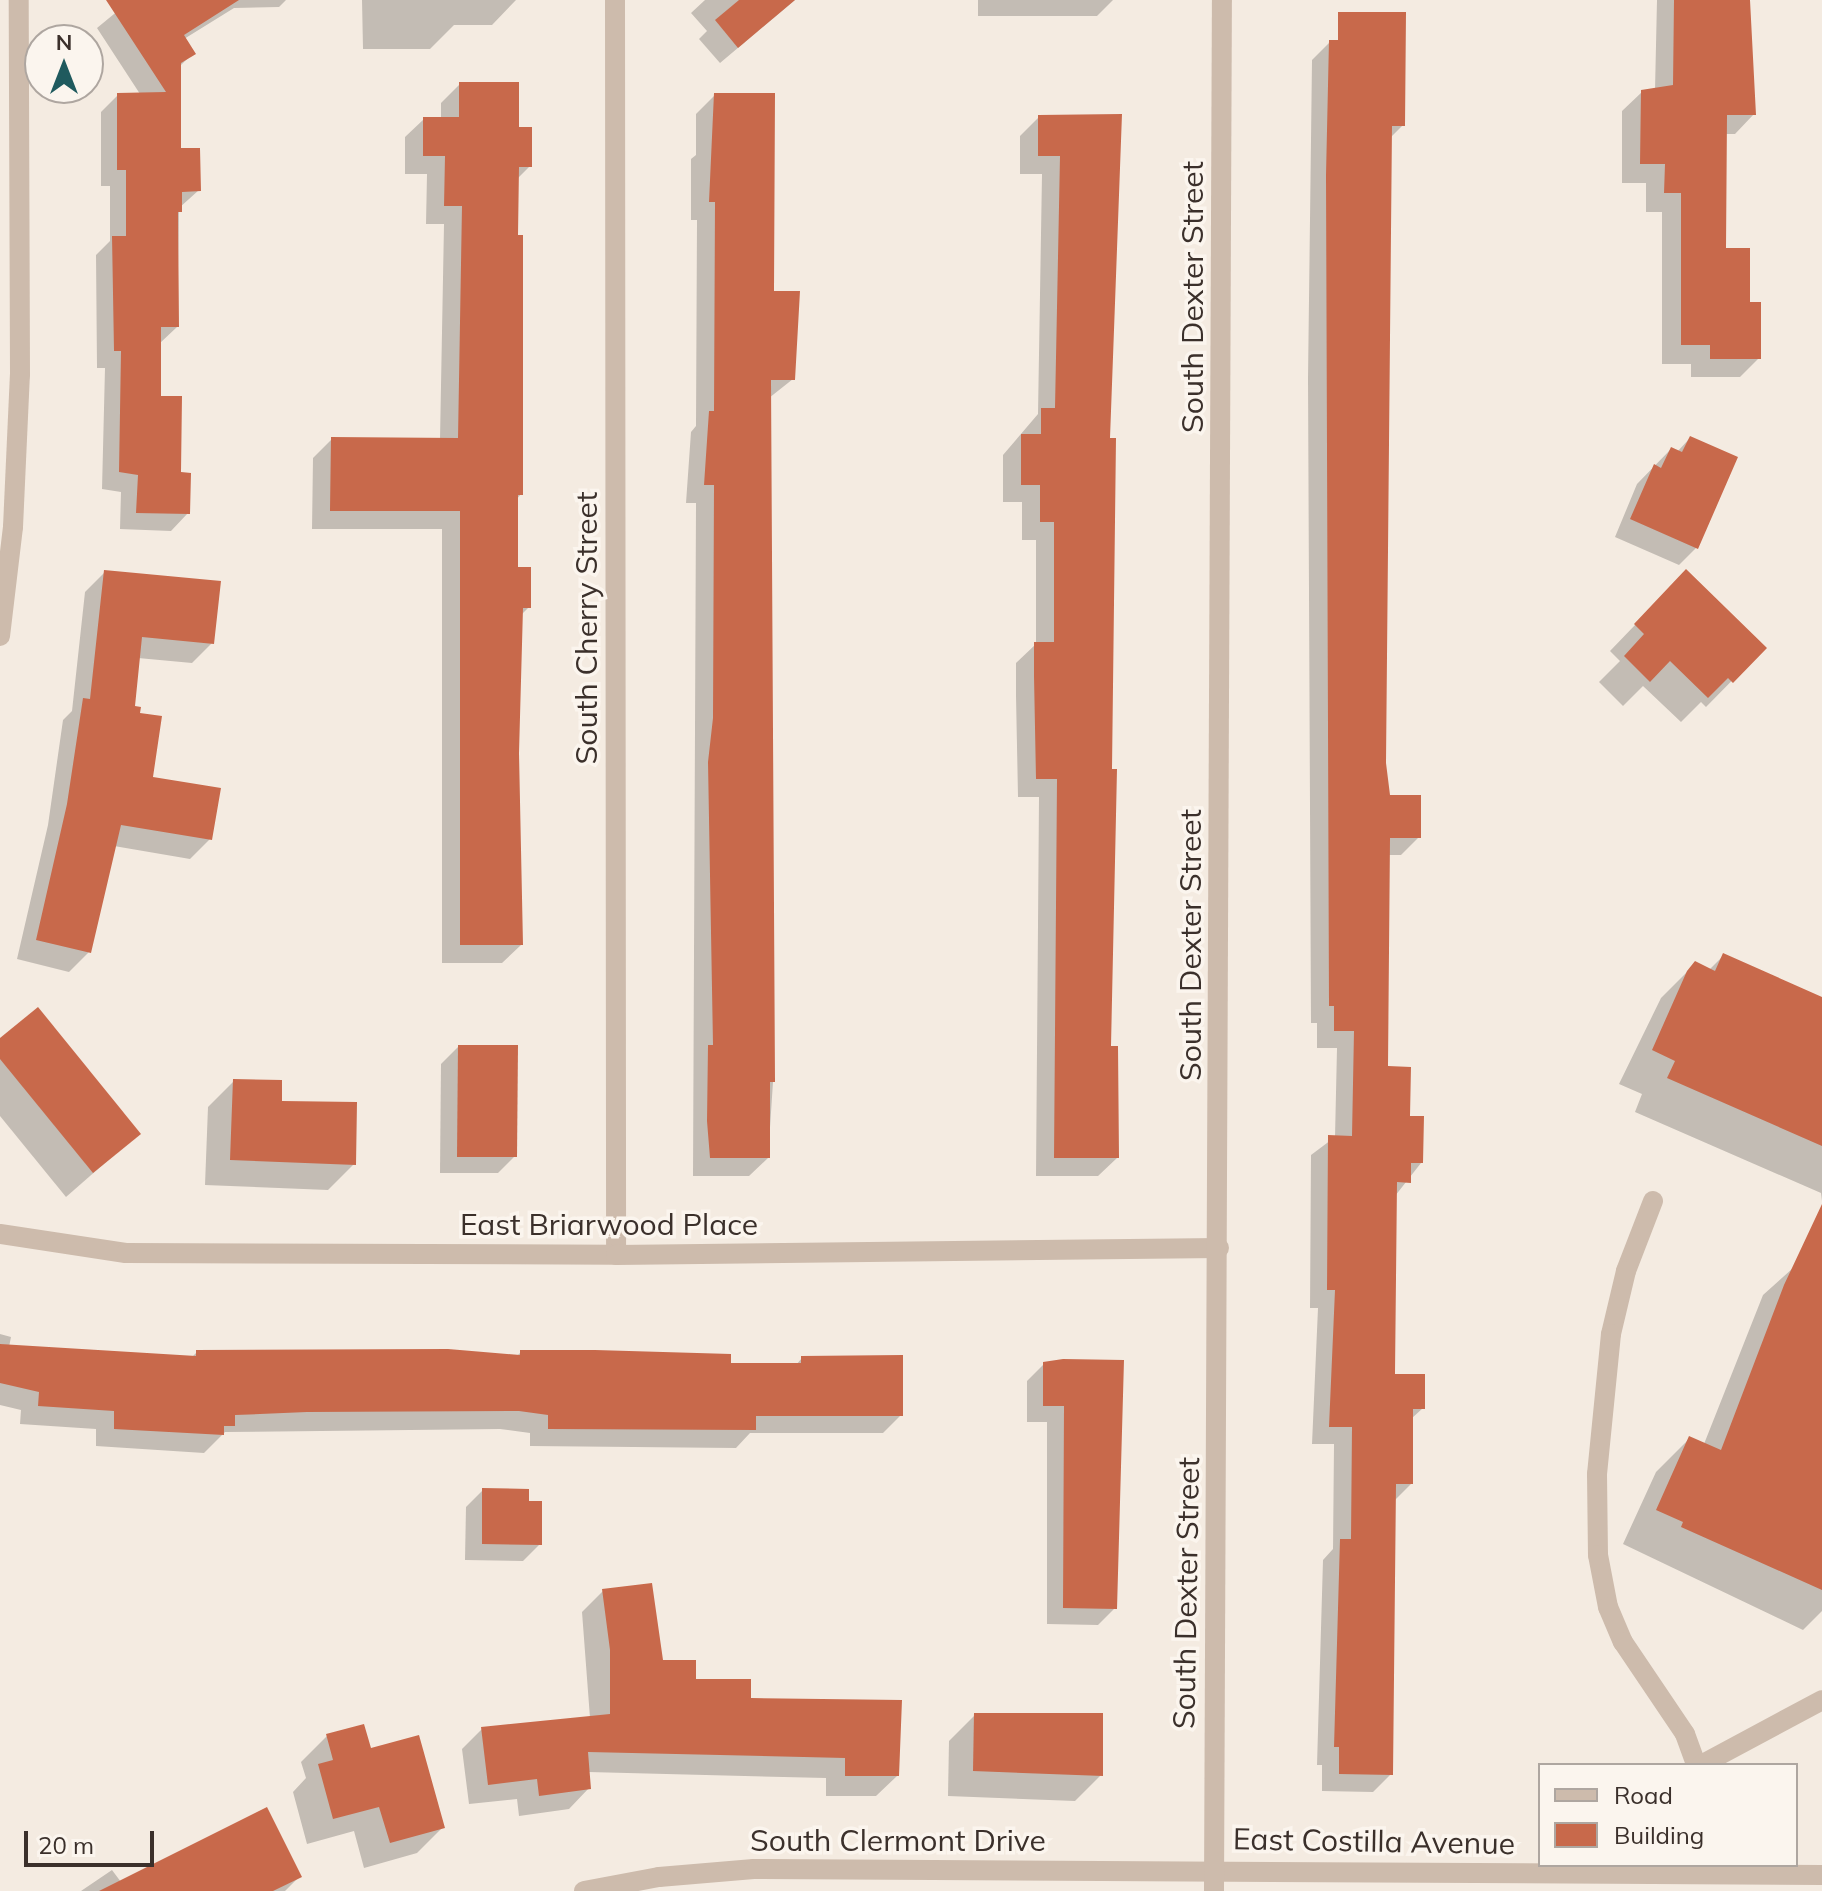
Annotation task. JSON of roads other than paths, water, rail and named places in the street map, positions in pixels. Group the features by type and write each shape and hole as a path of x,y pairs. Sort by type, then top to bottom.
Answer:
{"street":[{"path":"0,636 13,527 20,375 19,0"},
{"name":"South Cherry Street","path":"615,0 616,1255"},
{"name":"South Dexter Street","path":"1214,1891 1222,0"},
{"path":"1653,1201 1626,1271 1611,1334 1597,1474 1598,1555 1608,1607 1623,1642 1685,1734 1697,1763"},
{"name":"East Briarwood Place","path":"0,1234 126,1253 616,1255 1219,1248"},
{"path":"1702,1763 1822,1700"},
{"name":"South Clermont Drive","path":"584,1891 659,1877 754,1869 1214,1869"},
{"name":"East Costilla Avenue","path":"1214,1869 1713,1870 1822,1875"}]}
